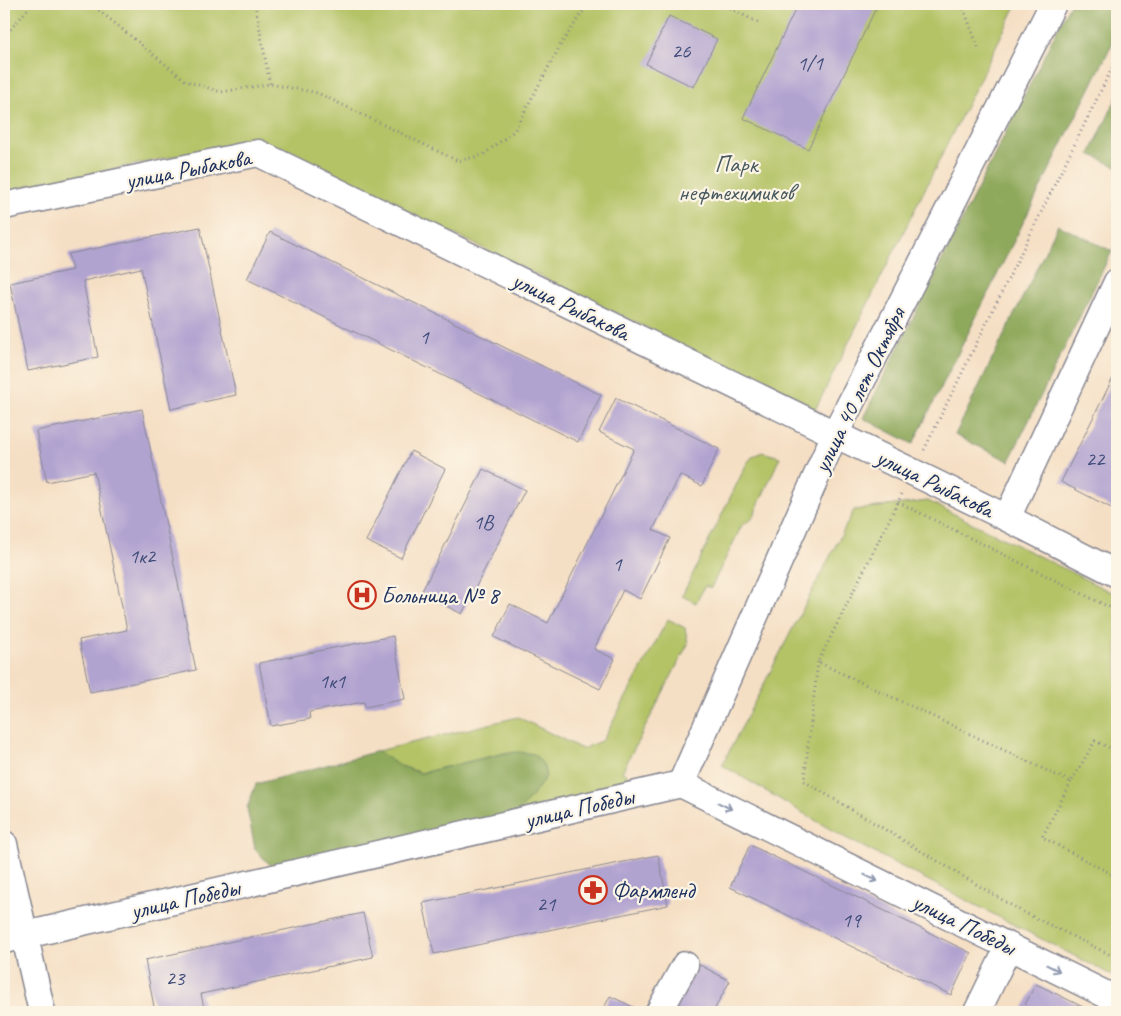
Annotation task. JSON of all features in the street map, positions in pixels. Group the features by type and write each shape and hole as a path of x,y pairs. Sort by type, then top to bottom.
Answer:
{"street":[{"name":"улица 40 лет Октября","path":"681,784 835,434 1054,4"},
{"name":"улица Рыбакова","path":"4,206 258,153 1007,518 1117,574"},
{"path":"1007,518 1117,282"},
{"name":"улица Победы","path":"14,938 681,784 1117,1000"},
{"path":"4,844 14,938 42,1012"},
{"path":"976,1012 1009,946"},
{"path":"659,1012 685,965"}],"path":[{"path":"4,37 32,4"},
{"path":"91,4 186,81 221,92 270,84 318,93 458,161 483,156 514,131 561,44 588,4"},
{"path":"255,4 270,84"},
{"path":"722,4 761,24"},
{"path":"962,4 978,47"},
{"path":"898,502 1117,611"},
{"path":"818,662 804,781 1021,911 1117,958"},
{"path":"1071,782 1042,838 1117,877"}],"green space":[{"name":"Парк нефтехимиков","path":"4,4 1017,4 815,410 259,139 4,192"},
{"path":"1070,4 1117,4 1117,34 913,444 863,418"},
{"path":"1117,97 1117,167 1090,154"},
{"path":"1058,225 1112,251 1009,461 955,435"},
{"path":"762,452 780,457 752,519 742,525 711,588 705,586 696,603 682,596 747,463 753,456"},
{"path":"928,501 1117,595 1117,978 840,835 722,765 854,510"},
{"path":"668,619 685,628 688,644 622,772 643,783 513,818 505,753 421,773 397,765 378,751 518,717 582,749 603,740"},
{"path":"378,751 398,765 421,773 505,753 534,754 543,764 546,776 513,818 272,867 255,849 247,808 256,784"}],"building":[{"path":"798,4 868,4 876,8 808,149 743,118"},
{"path":"669,16 717,39 694,87 646,64"},
{"path":"200,227 236,395 171,409 141,268 83,281 98,357 28,371 10,283 72,270 68,254"},
{"path":"270,232 601,395 578,442 247,279"},
{"path":"1117,370 1117,511 1061,482"},
{"path":"616,398 719,449 702,486 680,475 653,530 670,538 640,599 623,590 594,649 615,659 600,689 494,637 510,604 548,623 634,449 599,432"},
{"path":"142,409 196,670 90,692 79,640 127,630 94,472 47,482 36,431"},
{"path":"411,451 445,469 401,558 366,541"},
{"path":"483,469 525,490 462,614 421,593"},
{"path":"393,636 405,699 365,707 364,702 309,712 310,719 271,726 259,663"},
{"path":"750,845 971,953 951,995 730,887"},
{"path":"658,855 668,905 434,954 423,903"},
{"path":"363,913 373,957 201,994 205,1012 155,1012 145,960"},
{"path":"698,964 730,981 713,1012 673,1012"},
{"path":"1036,984 1077,1004 1093,1012 1021,1012"},
{"path":"610,996 644,1012 602,1012"}],"place":[{"name":"Больница № 8","path":"362,595"},
{"name":"Фармленд","path":"593,890"}]}
